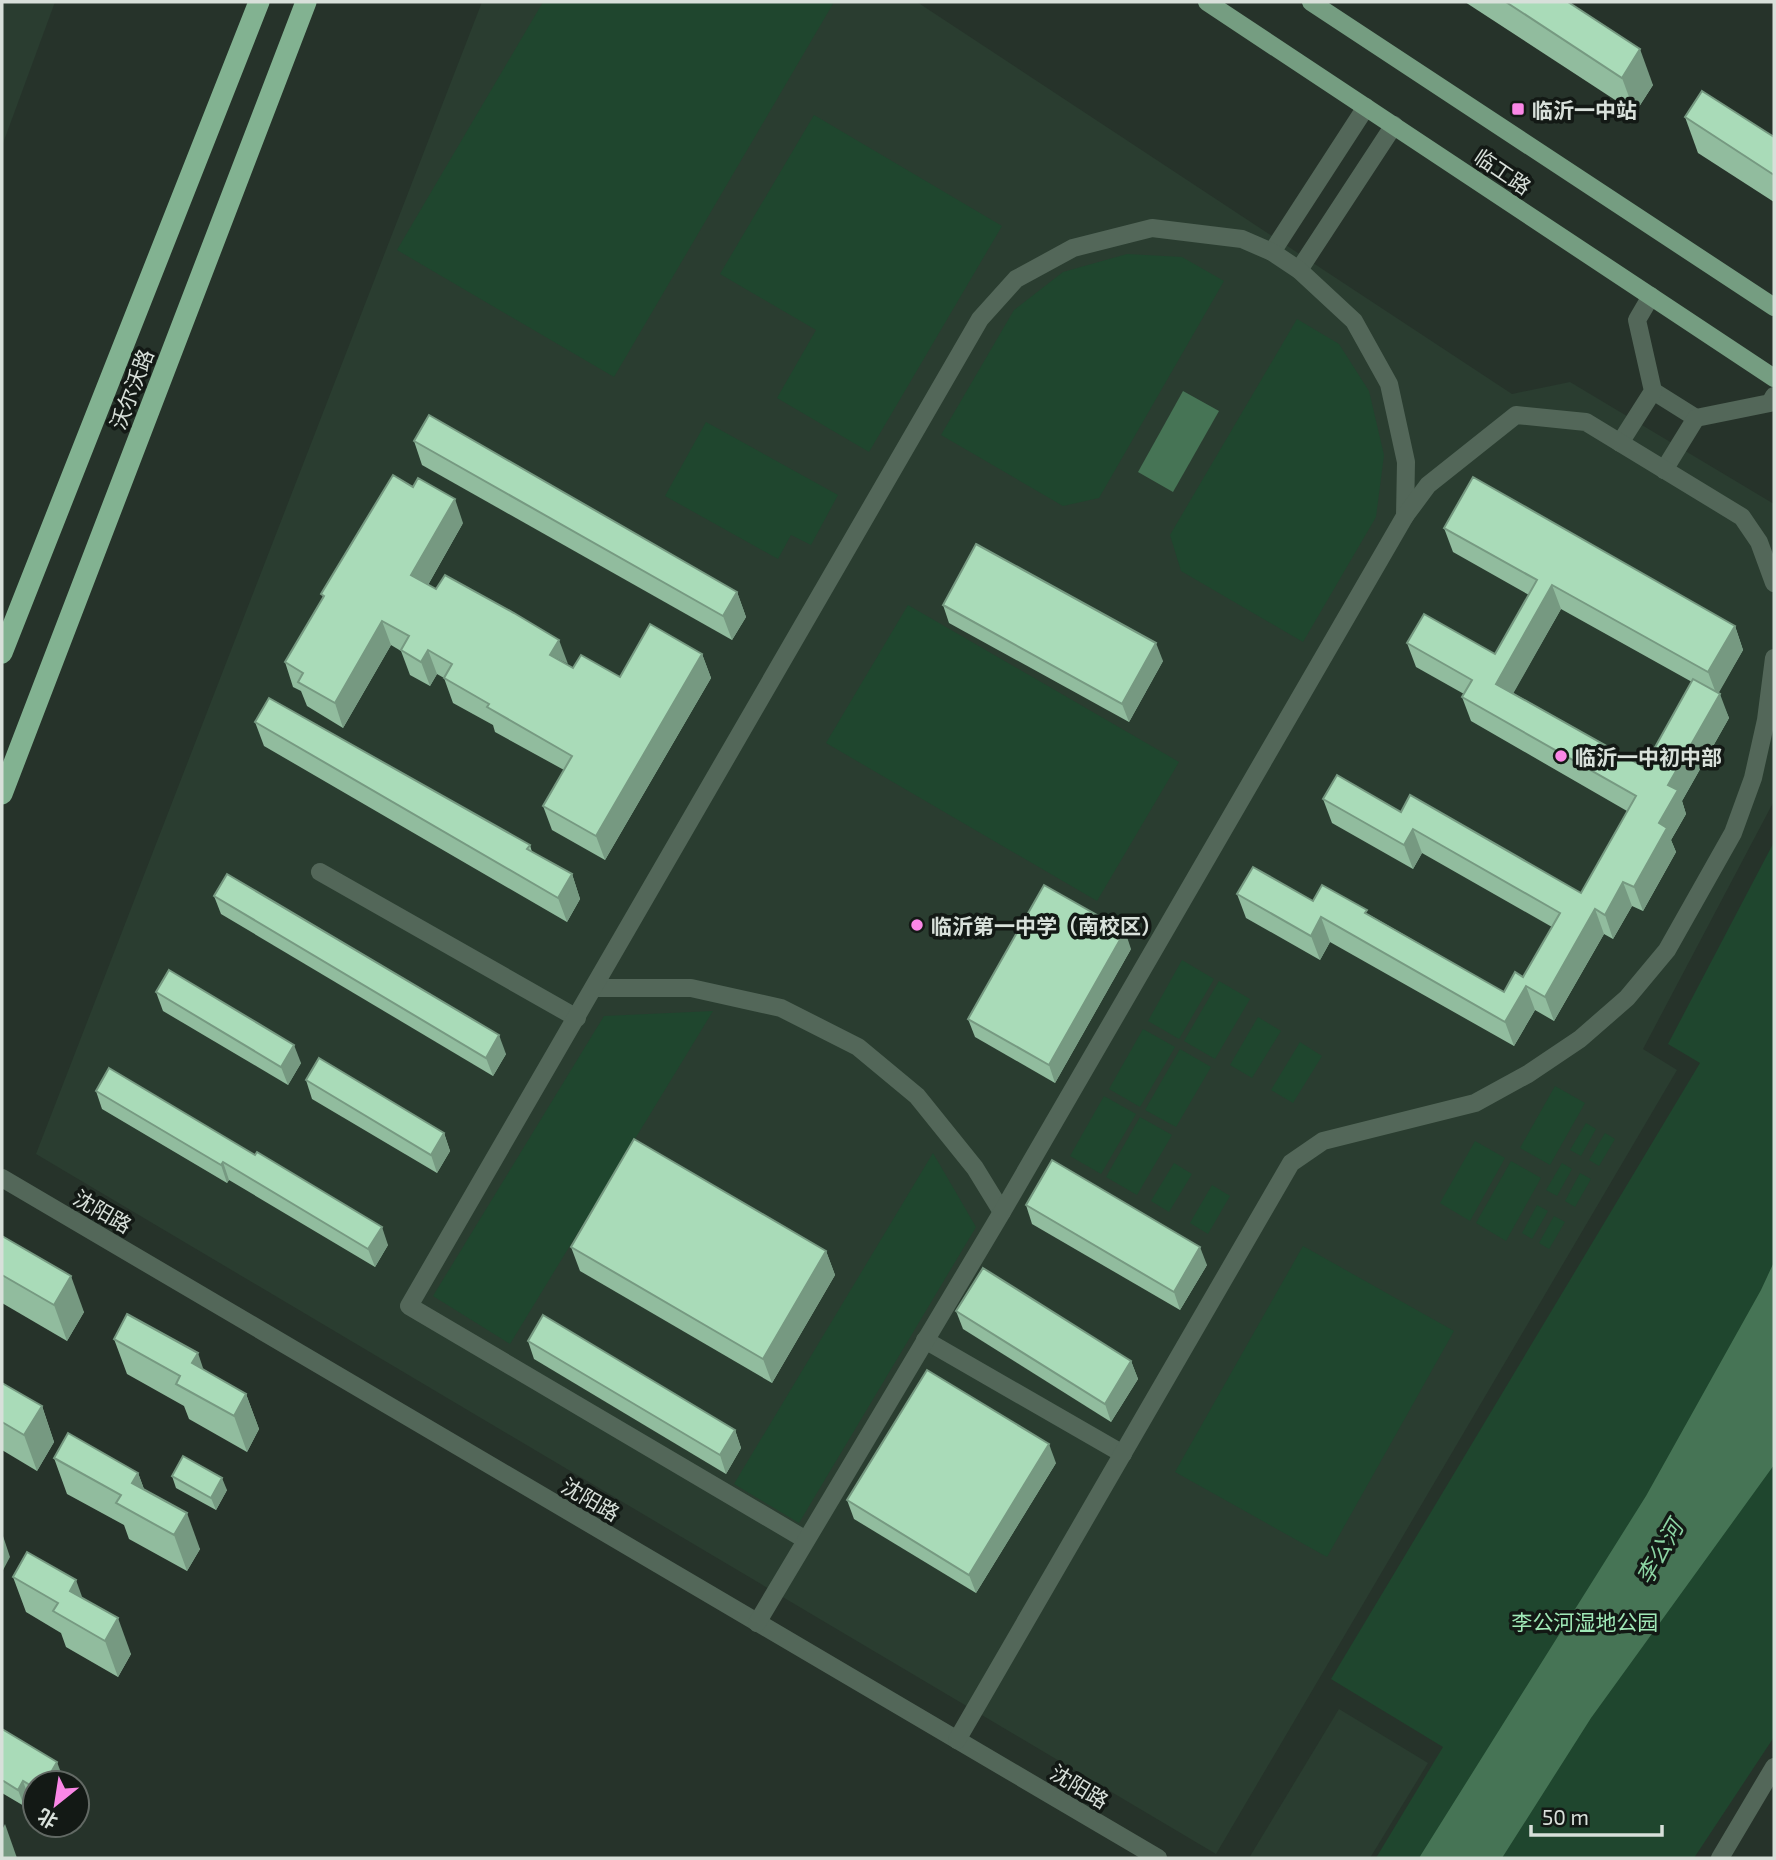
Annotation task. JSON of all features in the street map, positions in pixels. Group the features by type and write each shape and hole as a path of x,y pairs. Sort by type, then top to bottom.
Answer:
{"highway":[{"name":"沃尔沃路","path":"2,653 259,2"},
{"name":"沃尔沃路","path":"2,794 306,2"}],"main road":[{"name":"临工路","path":"1207,2 1774,378"},
{"name":"临工路","path":"1311,2 1774,307"}],"street":[{"path":"1272,252 1366,107"},
{"path":"1299,270 1394,125"},
{"path":"806,1540 409,1306 980,319 1016,279 1073,248 1152,228 1242,239 1272,252 1299,270 1354,321 1389,384 1406,462 1405,516"},
{"path":"1651,296 1637,320 1653,390 1696,418 1770,403 1774,397"},
{"path":"1620,443 1653,390"},
{"path":"757,1623 1002,1212 1405,516 1428,485 1516,415 1586,422 1742,517 1759,542 1774,583"},
{"path":"1664,470 1696,418"},
{"path":"957,1740 1291,1163 1322,1141 1475,1103 1528,1074 1580,1039 1627,998 1667,950 1733,833 1754,778 1766,720 1774,658"},
{"path":"320,872 576,1018"},
{"path":"594,988 691,988 781,1008 858,1047 918,1096 975,1168 1002,1212"},
{"name":"沈阳路","path":"2,1178 1157,1858"},
{"path":"925,1340 1123,1454"},
{"path":"1720,1858 1774,1767"}],"shaded area":[{"path":"2,2 55,2 2,146"},
{"name":"临沂第一中学（南校区）","path":"482,2 917,2 1512,394 1570,382 1774,504 1774,801 1643,1049 1677,1070 1216,1854 36,1154"},
{"path":"1339,1709 1428,1763 1370,1858 1249,1858"}],"green space":[{"path":"543,2 834,2 614,377 397,250"},
{"path":"814,115 1002,226 869,452 777,398 816,330 720,274"},
{"path":"1127,254 1182,257 1224,281 1099,498 1063,506 941,435 1014,310 1063,272"},
{"path":"1297,319 1339,344 1369,391 1384,455 1376,517 1303,642 1181,571 1170,535"},
{"path":"706,422 838,495 811,545 791,535 778,559 665,496"},
{"path":"908,605 1179,762 1097,901 826,743"},
{"name":"李公河湿地公园","path":"1774,842 1774,1737 1694,1858 1376,1858 1443,1747 1331,1679 1700,1063 1668,1044"},
{"path":"1182,960 1214,979 1179,1039 1148,1021"},
{"path":"1219,981 1250,999 1215,1059 1184,1041"},
{"path":"713,1011 510,1344 433,1296 604,1016"},
{"path":"1258,1017 1281,1031 1252,1078 1230,1065"},
{"path":"1143,1029 1175,1047 1140,1107 1109,1089"},
{"path":"1300,1042 1322,1056 1293,1103 1271,1090"},
{"path":"1180,1049 1211,1067 1176,1127 1145,1110"},
{"path":"1555,1086 1585,1103 1550,1165 1520,1148"},
{"path":"1104,1096 1136,1114 1101,1174 1070,1156"},
{"path":"1140,1117 1172,1135 1137,1195 1106,1177"},
{"path":"1586,1123 1596,1129 1581,1156 1570,1150"},
{"path":"1605,1133 1615,1139 1599,1166 1589,1160"},
{"path":"1475,1141 1505,1158 1470,1221 1440,1203"},
{"path":"933,1153 976,1227 799,1523 734,1484"},
{"path":"1511,1161 1541,1178 1506,1241 1476,1223"},
{"path":"1174,1163 1192,1174 1169,1212 1151,1201"},
{"path":"1562,1163 1572,1169 1557,1196 1546,1190"},
{"path":"1580,1173 1591,1179 1575,1207 1565,1201"},
{"path":"1212,1185 1230,1196 1208,1234 1190,1223"},
{"path":"1537,1205 1548,1211 1532,1239 1522,1233"},
{"path":"1554,1216 1565,1222 1549,1249 1539,1243"},
{"path":"1303,1246 1454,1331 1327,1557 1175,1472"}],"water":[{"path":"1183,391 1219,411 1173,492 1138,472"},
{"name":"李公河","path":"1774,1262 1774,1465 1591,1718 1502,1858 1419,1858 1646,1496"}],"building":[{"path":"1506,2 1568,2 1640,49 1622,78"},
{"path":"1702,91 1774,137 1774,175 1685,117"},
{"path":"429,415 737,592 723,616 414,441"},
{"path":"393,475 413,487 418,478 455,499 411,575 436,589 445,575 514,613 559,640 550,655 573,668 581,655 620,677 650,624 702,654 596,836 543,806 572,756 487,707 489,704 444,678 452,664 428,650 421,662 401,650 409,636 382,621 335,703 298,682 303,673 285,662 324,596 321,594"},
{"path":"1473,477 1735,626 1708,672 1552,585 1496,684 1644,767 1693,679 1720,694 1668,785 1678,790 1659,823 1667,828 1634,887 1623,882 1605,915 1595,909 1545,997 1526,986 1505,1022 1321,917 1311,936 1237,894 1253,867 1313,901 1322,885 1367,910 1365,913 1504,992 1515,972 1523,977 1560,913 1413,829 1404,845 1323,799 1337,775 1401,812 1410,795 1581,893 1636,796 1462,697 1472,680 1407,643 1424,614 1495,654 1537,580 1444,528"},
{"path":"976,544 1156,643 1122,704 943,605"},
{"path":"269,698 530,845 527,849 572,874 558,898 255,722"},
{"path":"227,874 499,1035 486,1058 214,896"},
{"path":"1044,885 1125,931 1049,1065 968,1019"},
{"path":"169,970 294,1045 281,1067 156,992"},
{"path":"319,1058 444,1133 431,1155 306,1080"},
{"path":"109,1068 382,1227 368,1249 223,1162 221,1165 96,1091"},
{"path":"634,1139 826,1251 763,1359 571,1247"},
{"path":"1052,1160 1200,1247 1174,1292 1026,1205"},
{"path":"2,1236 71,1276 54,1305 2,1275"},
{"path":"983,1268 1131,1361 1105,1404 956,1311"},
{"path":"127,1314 198,1353 192,1363 246,1394 234,1416 176,1384 180,1376 114,1339"},
{"path":"543,1315 735,1430 720,1455 528,1341"},
{"path":"927,1370 1049,1444 969,1575 847,1500"},
{"path":"2,1383 42,1406 24,1435 2,1422"},
{"path":"68,1433 138,1473 132,1483 187,1513 174,1535 116,1503 121,1495 54,1458"},
{"path":"183,1456 222,1478 211,1498 172,1476"},
{"path":"27,1552 76,1580 70,1591 118,1618 105,1641 53,1611 58,1603 13,1577"},
{"path":"2,1729 57,1762 53,1769 21,1769 21,1785 18,1790 2,1780"}],"place":[{"name":"临沂一中站","path":"1518,109"},
{"name":"临沂一中初中部","path":"1561,756"},
{"name":"临沂第一中学（南校区）","path":"917,925"}]}
